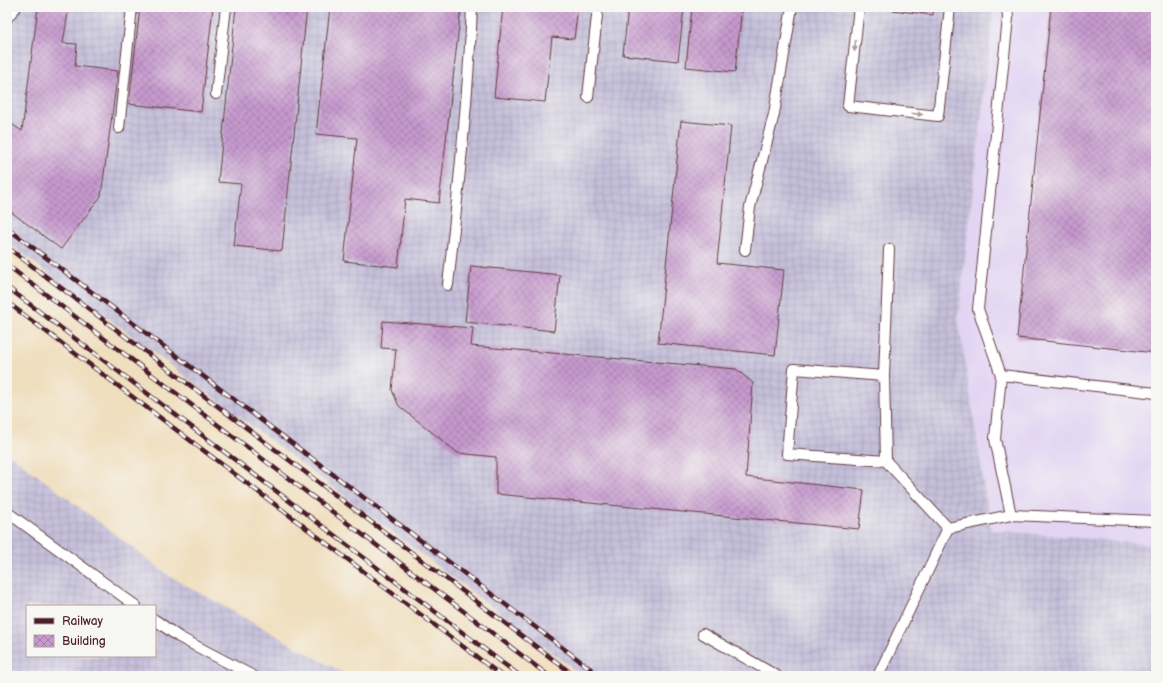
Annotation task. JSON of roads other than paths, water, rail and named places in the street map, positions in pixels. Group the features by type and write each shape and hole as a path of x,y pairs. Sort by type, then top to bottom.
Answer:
{"lane":[{"path":"7,18 16,7"},
{"path":"119,128 132,7"},
{"path":"216,94 226,7"},
{"path":"448,285 459,185 472,7"},
{"path":"588,97 598,7"},
{"path":"745,250 750,207 774,114 792,7"},
{"path":"859,7 848,106 938,116 950,7"},
{"path":"1007,7 1008,18 978,309 1001,376 995,438 1011,515"},
{"path":"889,249 884,376 886,461 948,528"},
{"path":"884,376 794,369 787,454 886,461"},
{"path":"1001,376 1156,393"},
{"path":"7,512 135,605"},
{"path":"948,528 1011,515 1156,521"},
{"path":"878,676 948,528"},
{"path":"156,621 179,637 253,676"},
{"path":"703,634 777,676"}],"railway":[{"path":"7,228 600,676"},
{"path":"7,247 575,676"},
{"path":"7,265 549,676"},
{"path":"7,287 520,676"},
{"path":"7,302 502,676"}]}
